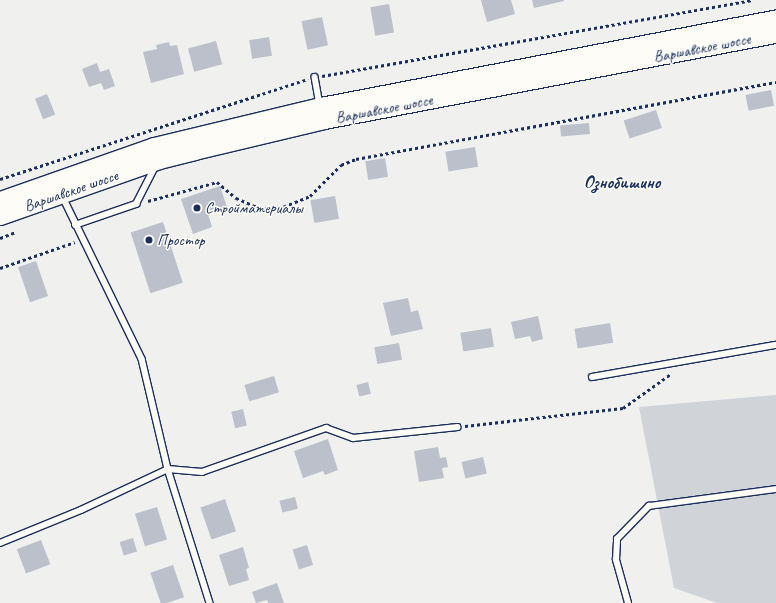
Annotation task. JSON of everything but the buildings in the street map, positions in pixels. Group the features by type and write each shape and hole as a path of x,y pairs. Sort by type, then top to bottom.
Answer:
{"main road":[{"name":"Варшавское шоссе","path":"0,200 154,146 321,106 776,18"},
{"name":"Варшавское шоссе","path":"0,216 159,160 324,120 776,34"}],"lane":[{"path":"315,77 321,106"},
{"path":"75,225 136,204 159,160"},
{"path":"62,194 82,240 142,359 168,469 210,603"},
{"path":"592,377 776,345"},
{"path":"0,543 80,510 168,469 202,472 326,428 353,438 457,427"},
{"path":"628,603 616,560 617,539 649,506 776,489"}],"path":[{"path":"0,179 315,77 752,0"},
{"path":"136,204 217,182 236,198 259,208 278,209 310,196 341,166 356,159 776,82"},
{"path":"0,238 16,232"},
{"path":"0,268 82,240"},
{"path":"457,427 623,408 690,360"}],"shaded area":[{"path":"776,395 776,603 717,603 674,588 639,407"}],"place":[{"name":"Стройматериалы","path":"197,208"},
{"name":"Простор","path":"149,240"}],"district":[{"name":"Ознобишино","path":"622,182"}]}
